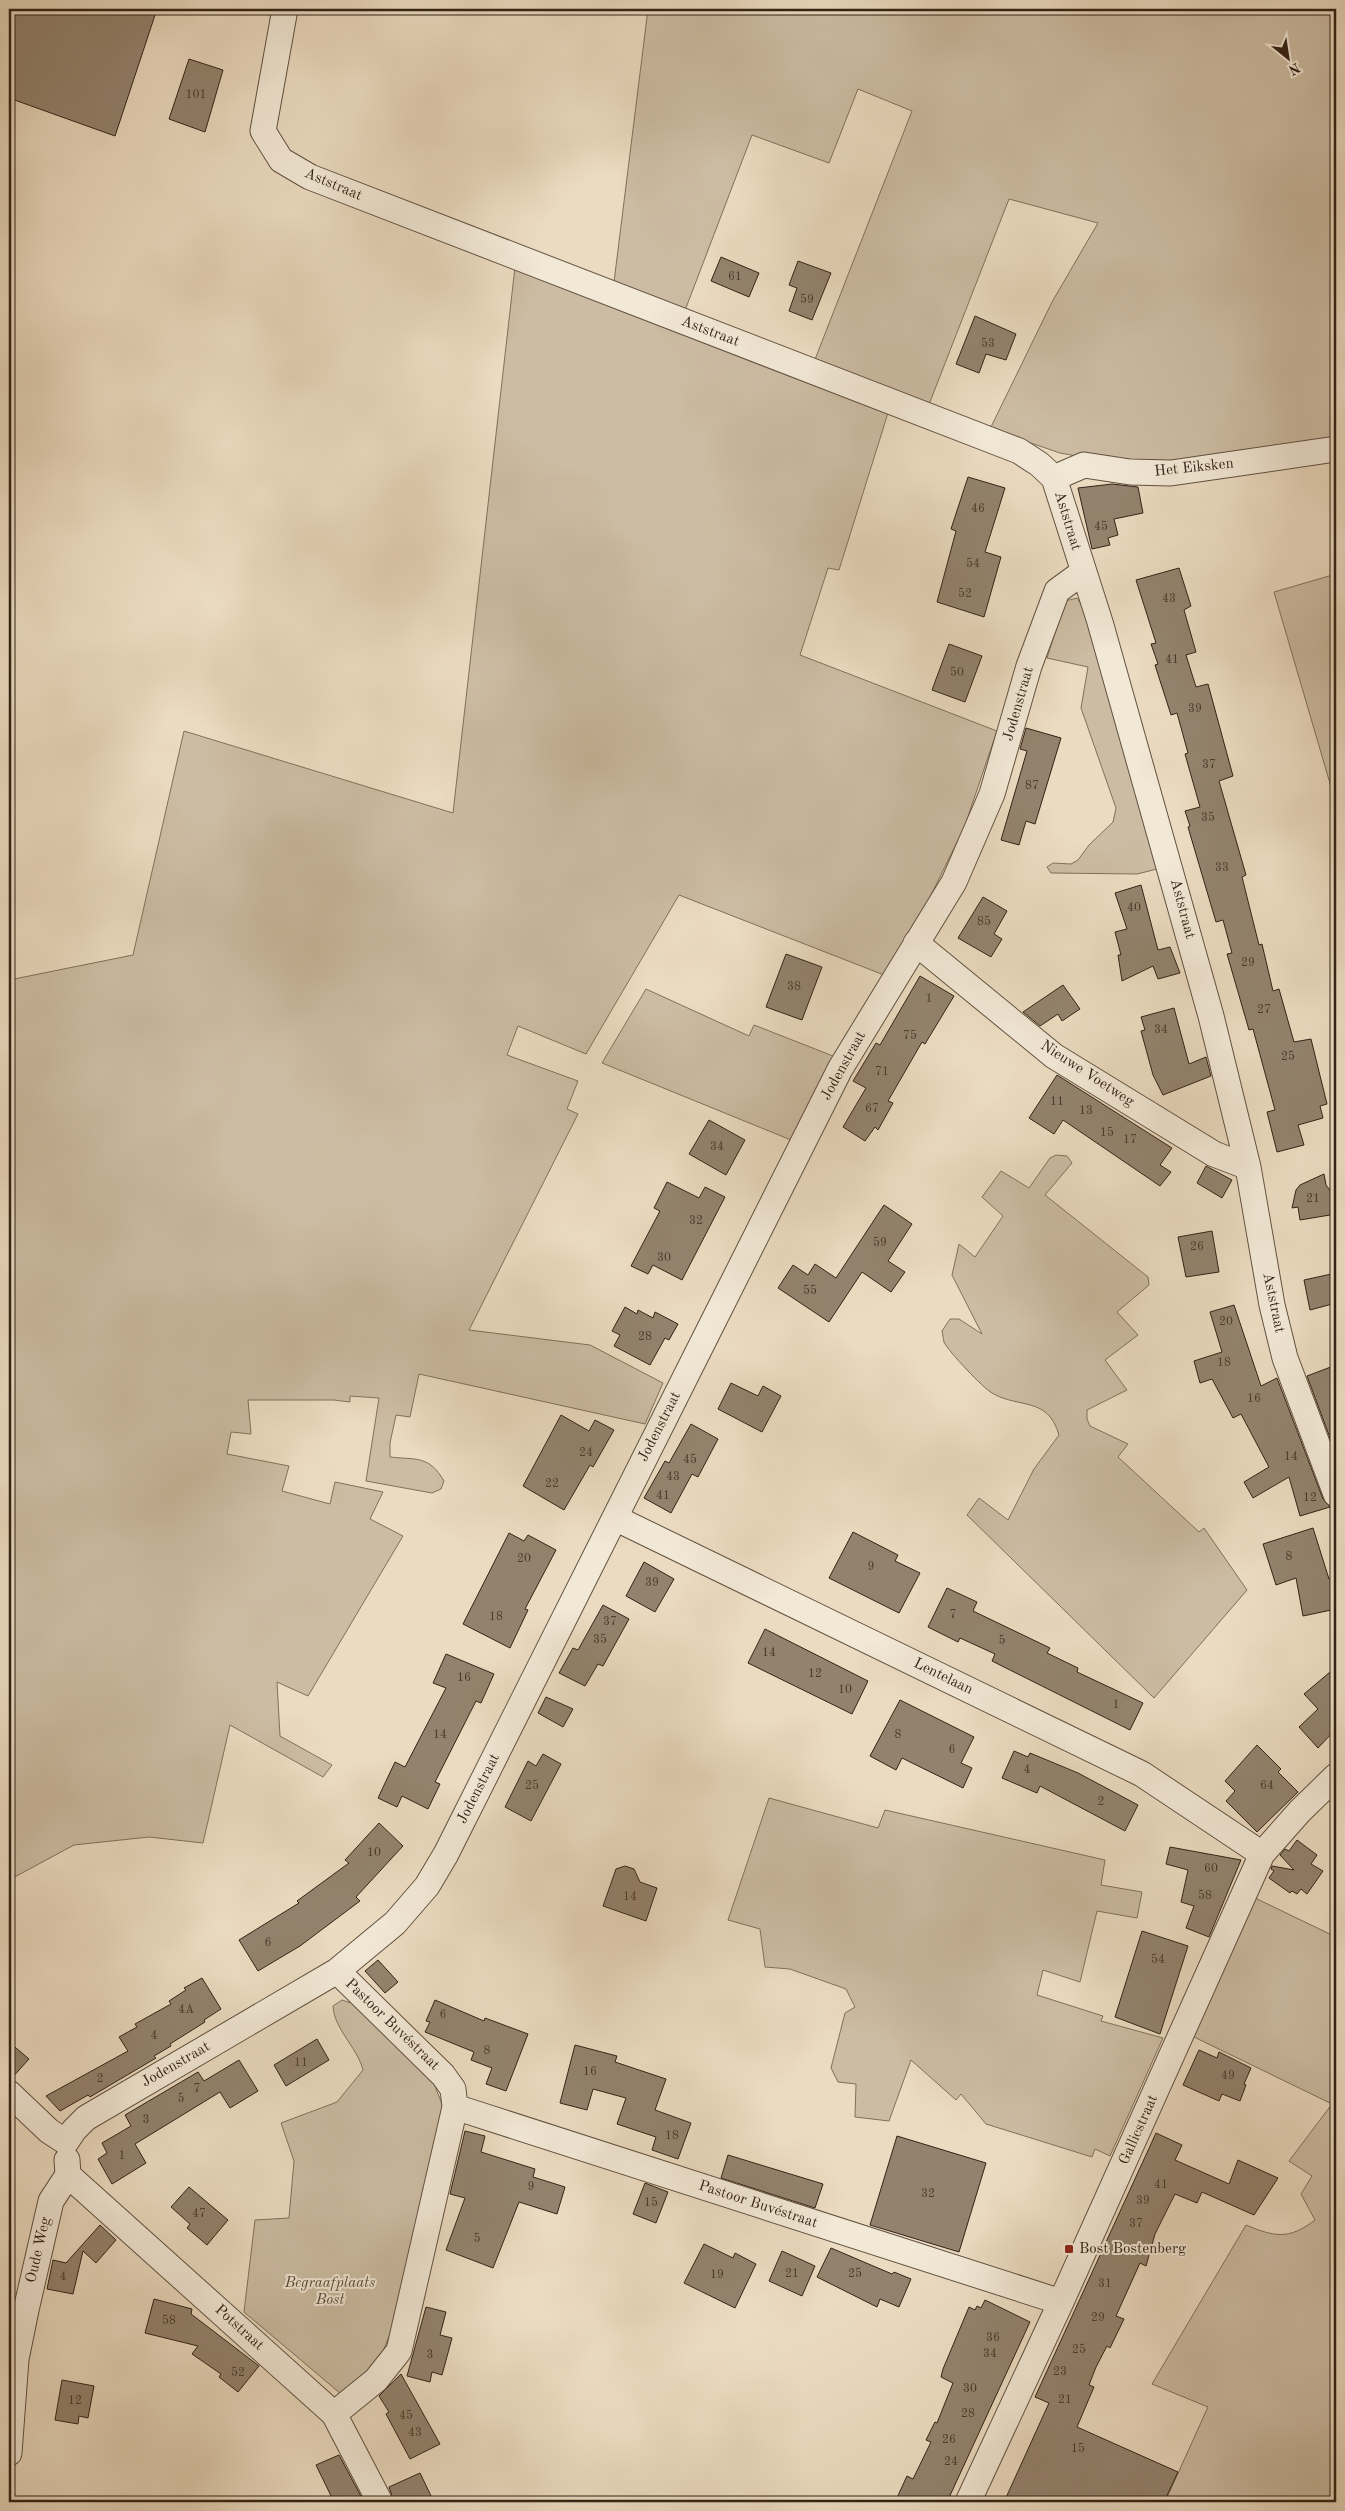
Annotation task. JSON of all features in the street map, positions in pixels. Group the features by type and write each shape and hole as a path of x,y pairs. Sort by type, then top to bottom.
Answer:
{"street":[{"name":"Aststraat","path":"285,9 263,131 281,160 310,177 1019,451 1039,464 1054,478 1100,622 1171,868 1211,1016 1248,1167 1272,1305 1285,1358 1336,1494"},
{"name":"Het Eiksken","path":"1054,478 1084,465 1130,472 1171,473 1336,449"},
{"name":"Jodenstraat","path":"66,2142 74,2130 86,2118 337,1971 395,1923 427,1886 446,1854 840,1069 954,882 992,794 1029,666 1057,590 1083,572"},
{"name":"Nieuwe Voetweg","path":"916,943 1054,1056 1214,1154 1248,1167"},
{"name":"Lentelaan","path":"615,1518 1142,1774 1262,1854"},
{"name":"Gallicstraat","path":"968,2502 1061,2302 1262,1854 1300,1811 1336,1776"},
{"name":"Pastoor Buvéstraat","path":"337,1971 444,2075 452,2089 456,2107 1061,2302"},
{"path":"9,2093 50,2131 66,2142 68,2176"},
{"path":"334,2414 376,2380 400,2350 456,2107"},
{"name":"Potstraat","path":"68,2176 334,2414 380,2502"},
{"name":"Oude Weg","path":"9,2453 16,2359 28,2301 51,2201 68,2176"}],"green space":[{"path":"648,9 1336,9 1336,442 1175,464 1109,462 1060,453 990,429 1052,302 1098,223 1009,199 928,407 814,362 912,111 858,89 829,163 752,135 684,313 614,282"},
{"path":"515,267 888,413 839,570 828,568 800,655 997,731 964,828 930,897 884,975 679,895 586,1054 518,1026 507,1055 578,1081 567,1109 578,1114 469,1330 590,1345 663,1383 645,1424 419,1374 410,1417 396,1415 390,1443 390,1457 421,1460 433,1467 444,1481 441,1489 432,1493 366,1481 379,1398 350,1396 350,1402 334,1400 248,1400 251,1434 231,1432 227,1454 289,1466 282,1491 330,1504 335,1482 383,1492 370,1519 403,1536 308,1696 277,1682 280,1736 332,1765 323,1777 230,1725 203,1843 149,1837 74,1845 9,1880 9,980 133,955 184,731 453,813"},
{"path":"1336,574 1336,804 1274,592"},
{"path":"1077,598 1084,609 1161,868 1137,874 1051,873 1047,867 1053,863 1071,864 1078,860 1089,845 1113,822 1116,808 1081,708 1088,667 1047,658 1065,601"},
{"path":"646,989 749,1036 754,1025 833,1056 791,1140 602,1063"},
{"path":"1056,1155 1067,1156 1072,1163 1045,1195 1148,1277 1149,1285 1117,1312 1138,1335 1105,1360 1127,1390 1087,1410 1087,1419 1090,1426 1128,1444 1118,1457 1199,1532 1204,1528 1247,1590 1154,1698 967,1515 979,1498 1008,1520 1034,1469 1059,1435 1048,1414 1032,1405 1002,1398 988,1390 959,1361 944,1342 942,1331 950,1319 959,1319 982,1334 952,1275 959,1244 975,1257 1003,1216 982,1197 1001,1171 1029,1188 1050,1158"},
{"path":"769,1798 878,1828 885,1810 1105,1860 1101,1885 1142,1892 1137,1918 1097,1911 1080,1982 1043,1970 1037,1995 1103,2016 1101,2021 1163,2038 1110,2156 1095,2149 1092,2157 986,2124 961,2094 956,2100 911,2060 889,2121 855,2117 856,2084 838,2082 831,2068 845,2013 855,2007 846,1989 790,1969 765,1967 760,1929 728,1920"},
{"path":"1253,1897 1336,1937 1336,2502 1165,2502 1208,2407 1152,2384 1246,2225 1274,2234 1289,2234 1315,2220 1301,2194 1312,2176 1289,2161 1332,2104 1192,2036"},
{"name":"Begraafplaats Bost","path":"342,2000 354,2004 431,2076 444,2109 401,2306 376,2369 341,2394 244,2312 255,2220 289,2218 294,2161 281,2123 337,2102 363,2070 334,2014 333,2006"}],"building":[{"path":"9,9 157,9 115,136 9,98"},
{"path":"189,59 223,70 205,132 169,119"},
{"path":"721,257 759,273 749,297 711,281"},
{"path":"798,261 831,273 812,320 789,311 797,288 789,285"},
{"path":"975,316 1016,334 1006,360 986,354 979,373 956,364"},
{"path":"968,477 1005,488 985,552 1001,557 984,617 937,602 956,531 951,529"},
{"path":"1112,484 1138,487 1143,513 1114,519 1118,535 1108,538 1110,545 1092,549 1078,488"},
{"path":"1179,568 1191,606 1184,610 1196,652 1186,655 1196,687 1208,684 1233,776 1219,781 1246,875 1242,877 1259,945 1262,944 1273,991 1279,989 1294,1042 1311,1039 1327,1104 1320,1106 1323,1118 1298,1125 1304,1145 1277,1152 1267,1112 1275,1110 1253,1029 1249,1030 1227,954 1232,953 1223,920 1216,922 1188,827 1190,826 1185,811 1200,807 1185,754 1188,753 1177,713 1171,715 1155,665 1158,664 1151,644 1156,643 1136,580"},
{"path":"949,644 982,656 965,702 932,690"},
{"path":"1026,728 1061,738 1035,824 1026,821 1019,845 1001,840 1027,751 1020,749"},
{"path":"1141,885 1158,950 1170,947 1180,973 1158,979 1153,966 1122,981 1118,955 1121,955 1115,932 1127,929 1115,893"},
{"path":"983,897 1007,911 994,934 1002,939 991,957 958,938"},
{"path":"786,954 822,967 802,1020 766,1007"},
{"path":"920,976 954,996 925,1044 922,1042 888,1101 893,1103 878,1130 875,1127 865,1141 843,1127 866,1088 853,1081 876,1043 880,1045"},
{"path":"1063,985 1080,1009 1062,1021 1058,1014 1040,1026 1023,1012"},
{"path":"1174,1008 1189,1064 1206,1057 1211,1076 1163,1095 1153,1075 1141,1031 1145,1030 1141,1017"},
{"path":"1057,1075 1172,1148 1160,1165 1171,1172 1160,1186 1063,1120 1054,1134 1029,1118"},
{"path":"709,1120 745,1140 726,1175 689,1154"},
{"path":"1206,1166 1232,1180 1222,1198 1197,1183"},
{"path":"1324,1174 1326,1185 1332,1193 1336,1214 1300,1220 1298,1207 1292,1208 1296,1190 1300,1185"},
{"path":"667,1182 699,1198 705,1187 725,1197 682,1280 653,1265 648,1274 631,1266 660,1211 654,1208"},
{"path":"884,1205 912,1224 888,1261 905,1272 891,1292 862,1272 829,1322 778,1288 793,1265 808,1275 815,1264 836,1278"},
{"path":"1212,1231 1219,1272 1186,1277 1178,1237"},
{"path":"1336,1273 1336,1303 1310,1310 1304,1280"},
{"path":"1234,1305 1261,1386 1277,1378 1323,1499 1330,1507 1300,1516 1289,1477 1253,1498 1244,1482 1269,1467 1241,1414 1233,1418 1212,1379 1200,1383 1194,1361 1222,1352 1210,1312"},
{"path":"625,1307 637,1314 638,1310 653,1318 655,1312 678,1324 669,1340 665,1338 650,1365 614,1346 620,1335 612,1331"},
{"path":"1336,1365 1336,1454 1307,1376"},
{"path":"731,1383 758,1396 763,1386 781,1396 762,1432 718,1409"},
{"path":"561,1415 589,1431 595,1420 614,1430 593,1467 590,1465 564,1510 523,1486"},
{"path":"691,1424 718,1439 698,1477 692,1474 671,1513 644,1498 665,1461 669,1463"},
{"path":"1313,1528 1329,1579 1336,1578 1336,1609 1303,1616 1296,1578 1276,1585 1263,1544"},
{"path":"853,1532 898,1555 895,1561 920,1573 899,1613 829,1578"},
{"path":"509,1533 524,1541 528,1535 556,1550 525,1609 528,1610 510,1648 463,1624"},
{"path":"644,1562 674,1579 655,1612 626,1596"},
{"path":"947,1588 977,1602 973,1611 1050,1648 1047,1653 1078,1668 1077,1672 1143,1703 1130,1730 992,1661 995,1654 960,1638 958,1642 928,1627"},
{"path":"603,1605 629,1619 603,1666 598,1664 585,1686 559,1673 573,1648 578,1650"},
{"path":"765,1629 868,1681 852,1714 748,1663"},
{"path":"446,1654 494,1674 481,1703 476,1701 435,1782 440,1784 428,1809 402,1796 397,1807 378,1798 395,1762 405,1767 446,1688 433,1683"},
{"path":"1336,1667 1336,1729 1318,1748 1299,1727 1318,1709 1304,1694"},
{"path":"546,1697 573,1709 563,1727 538,1713"},
{"path":"900,1700 974,1737 961,1763 972,1768 963,1788 902,1758 896,1770 870,1756"},
{"path":"1257,1745 1281,1769 1278,1772 1298,1792 1257,1832 1226,1801 1235,1791 1225,1781"},
{"path":"1014,1751 1028,1757 1030,1753 1078,1773 1138,1805 1125,1831 1040,1786 1037,1793 1002,1778"},
{"path":"543,1754 561,1764 531,1821 505,1807 528,1761 536,1766"},
{"path":"379,1823 403,1846 356,1897 360,1901 300,1946 258,1971 239,1940 299,1903 297,1901 349,1863 345,1860"},
{"path":"1297,1840 1317,1855 1311,1864 1323,1871 1307,1894 1301,1889 1297,1894 1292,1891 1290,1893 1269,1878 1274,1871 1271,1869 1272,1866 1294,1870 1280,1855 1285,1849 1289,1851"},
{"path":"1170,1847 1241,1860 1209,1937 1186,1928 1194,1906 1181,1902 1188,1870 1166,1864"},
{"path":"625,1866 634,1869 640,1882 657,1888 646,1921 603,1906 616,1869"},
{"path":"1142,1931 1188,1946 1160,2034 1115,2017"},
{"path":"378,1960 398,1982 385,1993 365,1971"},
{"path":"202,1978 221,2009 204,2020 205,2022 170,2044 171,2046 154,2056 156,2058 90,2097 88,2095 60,2111 46,2096 128,2051 119,2037 137,2027 135,2024 171,2004 169,2001 186,1990 184,1988"},
{"path":"435,2000 484,2021 485,2018 528,2034 506,2091 486,2084 492,2068 471,2060 474,2052 425,2032 430,2022 426,2021"},
{"path":"317,2039 329,2060 286,2086 274,2065"},
{"path":"9,2042 29,2059 11,2079 9,2079"},
{"path":"575,2045 617,2056 615,2062 666,2079 655,2110 691,2123 678,2159 652,2150 656,2137 617,2124 626,2098 593,2089 587,2110 560,2103"},
{"path":"1199,2050 1217,2058 1219,2052 1251,2068 1244,2084 1246,2085 1240,2101 1222,2094 1219,2101 1183,2085"},
{"path":"239,2060 258,2091 230,2108 220,2092 135,2144 146,2163 112,2184 98,2159 107,2153 102,2143 131,2126 125,2115 198,2072 204,2081"},
{"path":"465,2131 485,2136 481,2152 535,2169 533,2177 565,2187 557,2214 519,2202 493,2268 446,2250 465,2198 450,2194"},
{"path":"1156,2133 1182,2145 1175,2160 1229,2184 1238,2160 1278,2178 1254,2215 1202,2192 1197,2203 1175,2194 1155,2234 1146,2266 1140,2263 1116,2316 1124,2319 1110,2348 1107,2346 1089,2385 1094,2387 1077,2427 1178,2472 1164,2502 1004,2502 1049,2403 1035,2397"},
{"path":"897,2136 986,2163 959,2252 870,2225"},
{"path":"728,2155 823,2184 815,2208 721,2178"},
{"path":"645,2183 668,2192 656,2223 633,2214"},
{"path":"189,2187 228,2220 207,2245 187,2228 190,2224 171,2207"},
{"path":"100,2225 116,2240 96,2263 83,2251 73,2294 47,2289 53,2260 66,2263"},
{"path":"704,2244 733,2258 735,2253 756,2264 735,2308 684,2283"},
{"path":"831,2248 892,2274 894,2272 911,2279 899,2307 880,2299 877,2307 817,2277"},
{"path":"782,2251 815,2266 802,2296 769,2281"},
{"path":"154,2299 192,2309 191,2314 259,2366 238,2392 219,2377 221,2374 192,2354 198,2346 145,2333"},
{"path":"985,2300 1030,2322 947,2502 895,2502 907,2476 913,2479 931,2442 926,2440 935,2422 937,2423 953,2383 941,2377 943,2369 969,2307 975,2310 977,2306 981,2308"},
{"path":"426,2307 446,2312 440,2335 452,2338 442,2375 432,2372 430,2382 407,2376"},
{"path":"401,2374 440,2444 410,2459 386,2414 389,2412 379,2396"},
{"path":"62,2380 94,2386 88,2418 79,2416 78,2424 55,2420"},
{"path":"339,2455 364,2502 334,2502 316,2465"},
{"path":"420,2473 434,2502 394,2502 389,2487"}],"place":[{"name":"Bost Bostenberg","path":"1069,2249"}]}
